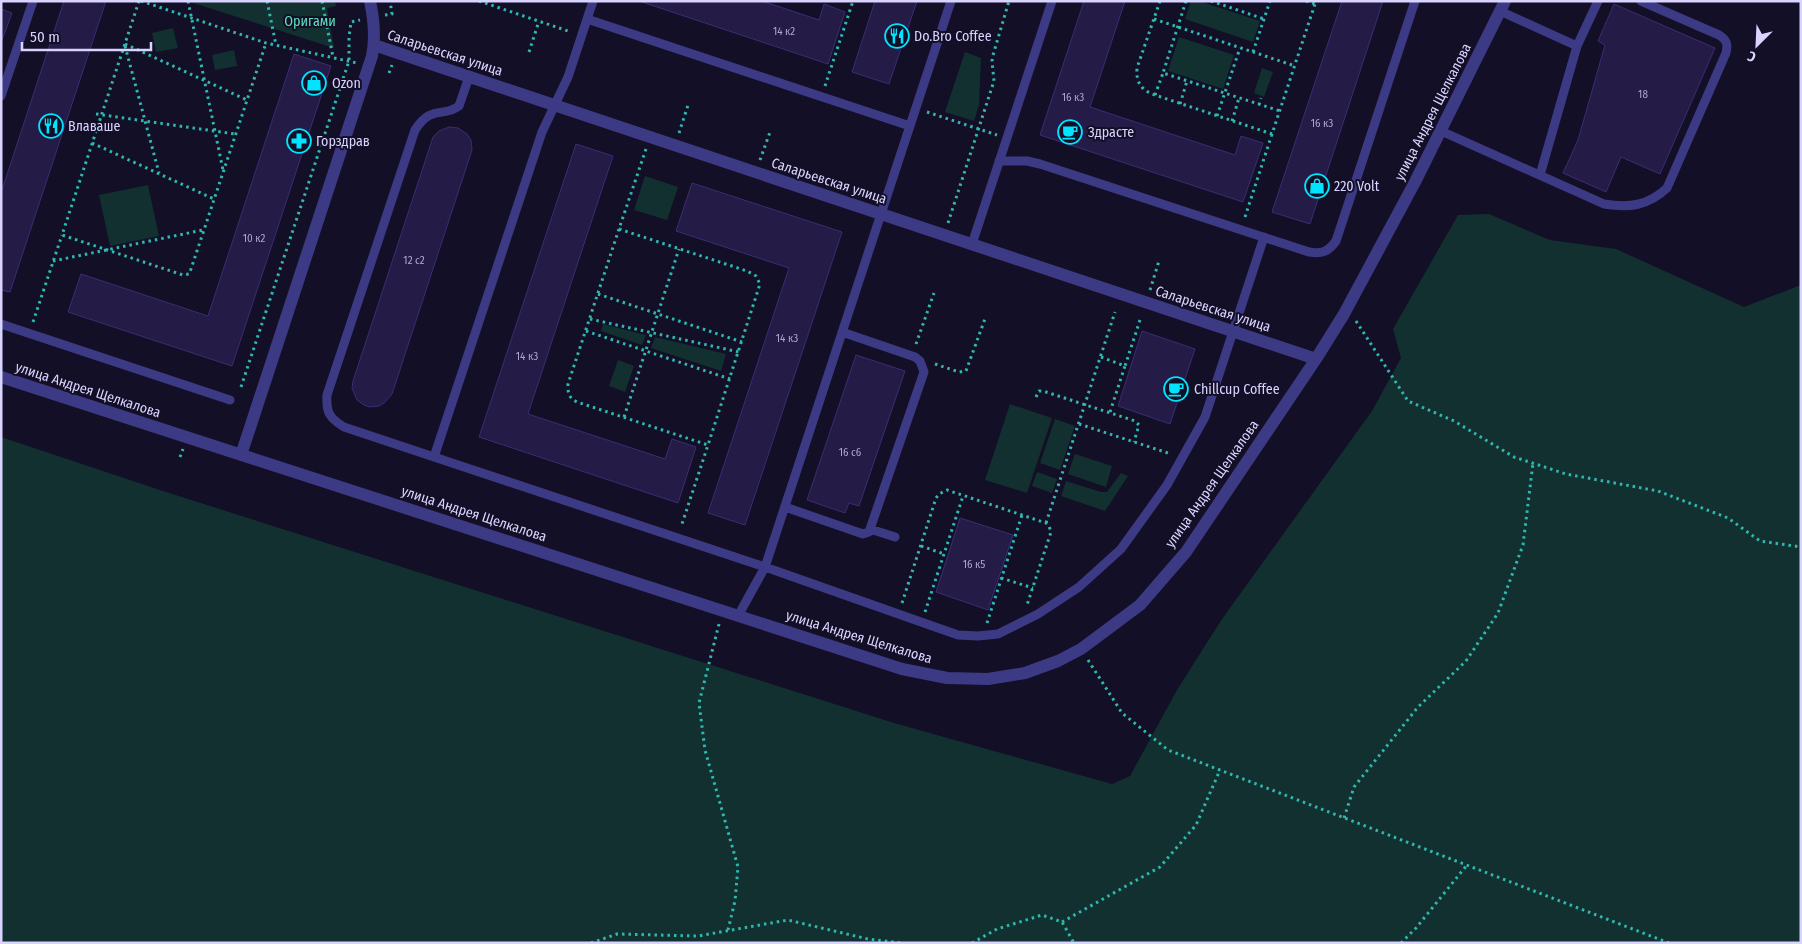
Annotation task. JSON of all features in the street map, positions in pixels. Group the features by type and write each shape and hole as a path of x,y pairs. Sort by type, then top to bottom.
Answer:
{"street":[{"name":"Саларьевская улица","path":"370,1 374,18 374,45 1316,360"},
{"name":"улица Андрея Щелкалова","path":"1,377 902,669 947,678 988,679 1025,672 1058,661 1080,649 1140,606 1186,552 1316,360 1344,314 1441,131 1502,6"},
{"path":"241,455 374,45"}],"lane":[{"path":"434,457 542,132 568,77 593,1"},
{"path":"738,616 765,567 951,1"},
{"path":"972,244 1052,1"},
{"path":"999,161 1027,161 1040,164 1308,252 1320,254 1331,248 1336,241 1415,1"},
{"path":"1540,175 1577,46 1598,1"},
{"path":"1441,131 1604,204 1622,207 1644,204 1657,198 1667,188 1726,53 1727,46 1725,39 1719,35 1641,1"},
{"path":"1,96 31,2"},
{"path":"1502,6 1577,46"},
{"path":"587,19 910,126"},
{"path":"469,77 459,106 450,110 432,113 420,122 415,130 327,395 326,408 333,420 344,427 765,567 958,635 983,636 998,634 1038,614 1079,587 1121,549 1167,485 1184,458 1205,417 1264,237"},
{"path":"1,324 230,400"},
{"path":"784,507 863,534 866,533 870,529 924,372 920,361 914,357 842,332"},
{"path":"870,529 895,537"}],"path":[{"path":"29,333 140,1 266,43 349,61"},
{"path":"188,1 223,171"},
{"path":"267,1 276,45"},
{"path":"322,1 333,57"},
{"path":"390,1 391,7"},
{"path":"479,1 581,35"},
{"path":"821,96 853,1"},
{"path":"943,235 994,81 993,55 1009,1"},
{"path":"1160,1 1138,68 1137,78 1144,90 1180,104 1272,134"},
{"path":"1155,95 1186,1"},
{"path":"1211,1 1264,19"},
{"path":"1253,52 1270,1"},
{"path":"1249,204 1316,3 1306,1"},
{"path":"1154,19 1295,66"},
{"path":"241,387 349,61 351,22"},
{"path":"529,52 540,22"},
{"path":"62,235 187,275 190,272 266,43"},
{"path":"125,44 247,100"},
{"path":"125,44 159,174"},
{"path":"1217,116 1240,48"},
{"path":"1163,73 1280,112"},
{"path":"1180,104 1187,81"},
{"path":"1232,121 1239,98"},
{"path":"1259,105 1261,98"},
{"path":"675,145 688,105"},
{"path":"916,108 1007,138"},
{"path":"96,114 235,134"},
{"path":"756,172 770,132"},
{"path":"92,143 214,199"},
{"path":"640,166 568,384 568,393 577,402 708,445"},
{"path":"619,229 747,271 756,276 760,284 758,295 677,538"},
{"path":"53,261 204,230"},
{"path":"624,417 680,249"},
{"path":"1146,303 1159,261"},
{"path":"934,293 914,357 959,372 966,371 986,316"},
{"path":"598,294 742,342"},
{"path":"1046,523 1115,312"},
{"path":"590,319 739,352"},
{"path":"1110,412 1140,320"},
{"path":"1356,321 1408,401 1454,421 1514,457 1566,474 1658,491 1728,518 1760,541 1801,547"},
{"path":"586,331 730,379"},
{"path":"1100,357 1125,366"},
{"path":"1036,397 1037,392 1041,390 1137,422 1139,428 1134,442"},
{"path":"1079,424 1184,458"},
{"path":"1344,818 1354,787 1418,707 1466,661 1498,613 1523,545 1533,463"},
{"path":"898,614 939,494 946,490 1046,523 1051,529 1022,622"},
{"path":"922,622 964,496"},
{"path":"983,636 1022,515"},
{"path":"920,546 944,554"},
{"path":"1002,578 1033,588"},
{"path":"723,611 699,703 705,750 738,867 735,901 728,930"},
{"path":"1080,649 1122,712 1168,750 1669,943"},
{"path":"1062,922 1160,867 1196,825 1220,770"},
{"path":"1401,943 1416,928 1467,865"},
{"path":"972,943 997,930 1042,915 1062,922 1074,943"},
{"path":"592,943 617,934 698,936 788,920 868,939 902,943"}],"green space":[{"name":"Оригами","path":"187,1 335,1 336,6 327,8 334,48"},
{"path":"1191,1 1199,1 1260,21 1253,42 1185,19"},
{"path":"173,28 178,48 156,52 152,33"},
{"path":"1179,37 1234,55 1223,89 1168,71"},
{"path":"234,50 237,66 215,70 212,55"},
{"path":"965,52 981,58 979,105 974,121 945,112"},
{"path":"1262,68 1273,72 1264,97 1254,93"},
{"path":"645,176 678,187 667,220 634,210"},
{"path":"148,185 159,236 110,246 99,195"},
{"path":"1489,214 1550,240 1616,249 1744,307 1801,285 1801,943 1,943 1,437 163,491 894,723 1112,784 1130,776 1177,690 1222,619 1372,411 1401,358 1393,329 1458,215"},
{"path":"603,324 646,335 642,345 601,331"},
{"path":"655,337 726,354 721,371 651,348"},
{"path":"618,360 634,366 625,392 609,386"},
{"path":"1010,404 1052,418 1027,493 985,480"},
{"path":"1055,419 1075,426 1060,470 1040,463"},
{"path":"1075,454 1112,466 1106,487 1068,474"},
{"path":"1037,472 1057,479 1052,493 1032,486"},
{"path":"1121,473 1128,476 1105,511 1061,496 1066,481 1101,492 1107,492"}],"building":[{"path":"64,1 106,1 10,292 1,290 1,193"},
{"path":"639,1 762,1 819,20 824,4 845,12 828,64"},
{"path":"875,1 917,1 889,84 852,72"},
{"path":"1084,1 1125,1 1090,107 1235,155 1241,136 1263,143 1243,202 1040,135"},
{"path":"1342,1 1383,1 1310,224 1272,212"},
{"path":"1614,4 1715,48 1660,174 1621,157 1606,192 1563,173 1578,140 1605,45 1598,41"},
{"path":"1,9 12,13 1,43"},
{"path":"294,54 331,66 232,366 68,312 81,274 208,316"},
{"path":"449,127 458,128 467,134 471,140 472,150 392,394 379,406 370,407 357,400 352,388 353,381 433,137 439,131"},
{"path":"576,144 613,156 528,414 665,459 672,439 696,447 678,503 479,437"},
{"path":"692,183 842,232 745,525 708,513 789,268 676,231"},
{"path":"1142,331 1195,349 1170,424 1118,406"},
{"path":"856,355 905,371 859,506 849,503 845,513 807,500"},
{"path":"960,518 1013,535 988,610 936,592"}],"place":[{"name":"Do.Bro Coffee","path":"897,36"},
{"name":"Ozon","path":"314,83"},
{"name":"Влаваше","path":"51,126"},
{"name":"Здрасте","path":"1070,132"},
{"name":"Горздрав","path":"299,141"},
{"name":"220 Volt","path":"1317,186"},
{"name":"Chillcup Coffee","path":"1176,389"}]}
